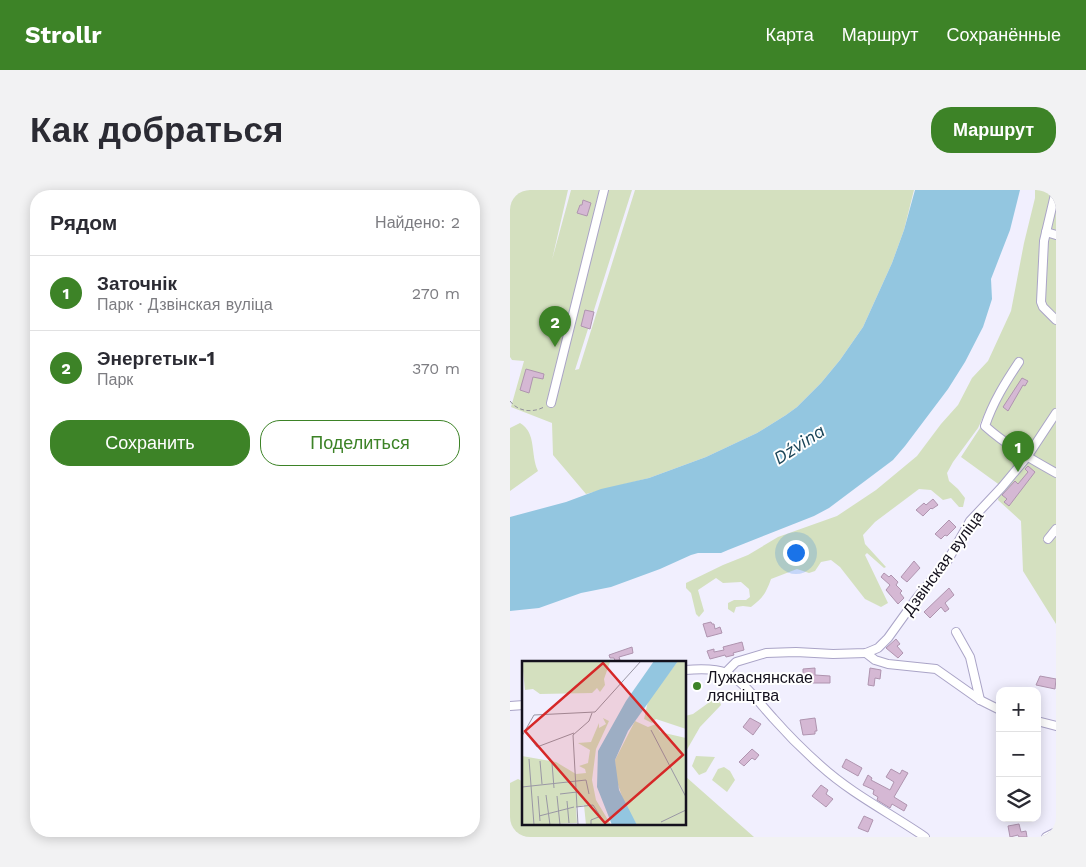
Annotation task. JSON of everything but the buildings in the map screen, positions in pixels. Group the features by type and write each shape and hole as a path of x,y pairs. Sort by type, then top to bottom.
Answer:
{"street":[{"path":"551,403 604,190"},
{"path":"1056,190 1046,232 1041,268 1042,307 1056,320"},
{"path":"1046,232 1056,235"},
{"path":"1019,362 1000,390 985,426 1027,457 1056,473"},
{"name":"Дзвінская вуліца","path":"866,653 878,648 888,638 916,599 948,560 970,521 1027,457 1056,413"},
{"path":"1048,539 1056,529"},
{"path":"956,632 970,657 980,700"},
{"path":"725,673 736,662 766,653 866,653 875,660 888,664 936,669 980,700 996,708"},
{"path":"686,670 712,670 725,673 747,689 798,745 822,768 925,837"},
{"path":"1041,722 1056,726"},
{"path":"1046,837 1056,832"}],"path":[{"path":"510,402 521,410 531,411 541,409 551,403"}],"green space":[{"path":"510,190 568,190 552,260 571,190 632,190 575,370 579,369 635,190 914,190 904,230 892,263 863,327 840,360 821,383 797,407 757,433 706,457 649,478 586,494 553,455 552,423 511,407 524,361 512,360 510,357"},
{"path":"1035,190 1056,190 1056,624 1023,571 1021,521 998,500 1001,486 961,457 980,428 992,398 978,428 947,473 949,481 965,498 963,507 959,507 951,498 943,500 931,490 919,489 875,522 863,535 865,544 886,567 884,568 867,553 865,555 888,603 881,607 865,599 840,567 831,560 821,562 815,571 809,573 797,569 771,579 766,592 758,601 751,607 736,607 734,613 728,609 728,603 734,600 746,600 750,597 749,589 741,582 723,583 716,578 698,590 704,611 699,617 696,614 691,593 686,588 686,583 748,555 778,537 837,516 876,490 917,456 958,405 972,378 988,361 1011,311 1035,198"},
{"path":"520,423 529,432 538,471 510,491 510,428"},
{"path":"718,696 721,705 700,727 686,751 686,716 693,714"},
{"path":"696,756 715,757 706,772 699,775 692,766"},
{"path":"724,767 730,771 735,780 727,792 712,780 718,769"},
{"path":"686,777 754,837 510,837 510,783 518,779 522,781 522,824 686,824"}],"water":[{"name":"Dźvina","path":"915,190 1020,190 1010,230 991,279 992,299 983,327 965,362 948,389 893,460 829,508 814,516 721,553 698,553 611,587 581,593 539,608 510,611 510,517 566,502 601,489 649,478 706,457 757,433 786,415 797,407 821,383 863,327 892,263 904,230"}],"place":[{"name":"Энергетык-1","path":"555,347"},
{"name":"Заточнік","path":"1018,472"},
{"name":"Лужаснянскае лясніцтва","path":"697,686"}]}
